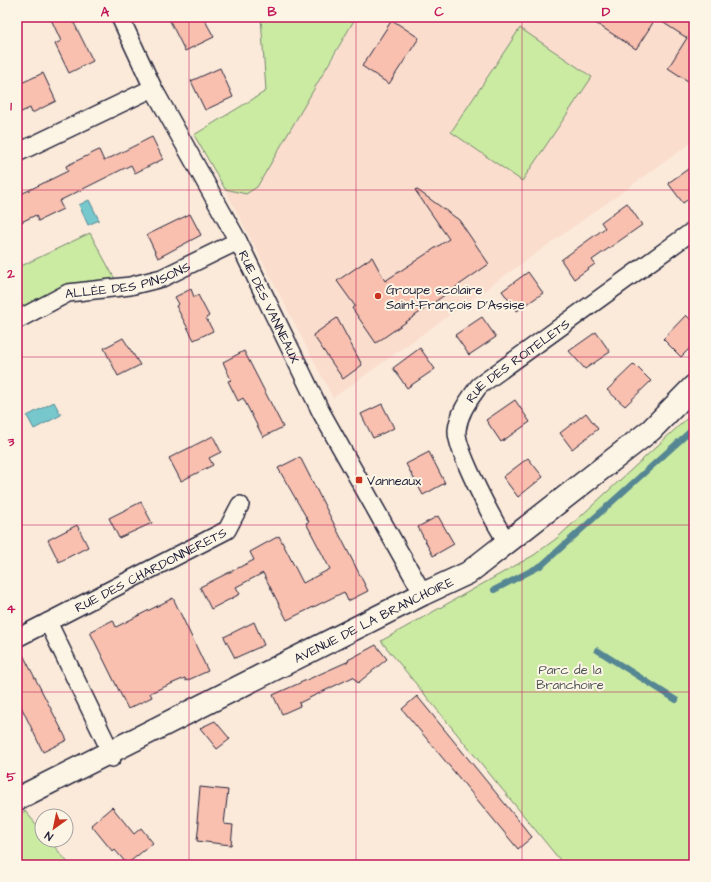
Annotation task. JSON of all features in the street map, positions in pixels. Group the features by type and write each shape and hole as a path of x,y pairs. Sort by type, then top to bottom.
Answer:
{"main road":[{"name":"AVENUE DE LA BRANCHOIRE","path":"17,799 111,755 423,594 468,573 651,430 694,386"}],"street":[{"name":"RUE DES VANNEAUX","path":"120,17 153,88 238,241 321,412 423,594"},
{"path":"17,153 153,88"},
{"name":"RUE DES ROITELETS","path":"506,542 462,452 457,431 462,409 478,386 694,230"},
{"name":"ALLÉE DES PINSONS","path":"17,320 68,293 130,286 162,278 238,241"},
{"name":"RUE DES CHARDONNERETS","path":"17,638 227,530 240,505"},
{"path":"48,622 111,755"}],"shaded area":[{"name":"Groupe scolaire Saint-François D'Assise","path":"356,17 694,17 694,141 333,398 225,189 246,194 335,56"}],"green space":[{"path":"261,17 356,17 257,187 246,194 225,189 194,135 266,91"},
{"path":"520,28 592,77 522,181 451,132"},
{"path":"90,233 116,281 17,312 17,268"},
{"name":"Parc de la Branchoire","path":"694,412 694,865 564,865 381,641 534,555 557,538"},
{"path":"25,811 34,822 34,848 56,848 70,865 17,865 17,815"}],"water":[{"path":"89,200 99,220 88,225 79,205"},
{"path":"54,402 61,415 34,429 27,416"}],"building":[{"path":"50,17 71,17 93,61 69,73 55,44 61,41"},
{"path":"168,17 203,17 214,37 185,51"},
{"path":"586,17 694,17 694,85 668,68 687,38 656,18 636,49"},
{"path":"392,20 419,38 389,84 362,66"},
{"path":"220,68 233,97 205,110 191,81"},
{"path":"43,73 56,101 32,113 30,108 17,114 17,85"},
{"path":"152,137 163,159 135,173 131,165 59,201 63,209 38,221 36,215 17,224 17,196 68,171 66,166 99,150 104,161"},
{"path":"694,165 694,195 683,203 668,183"},
{"path":"416,189 459,220 489,264 376,343 352,308 355,306 337,281 372,257 385,281 449,239 415,190"},
{"path":"627,203 642,225 592,260 595,264 574,279 561,260 605,228 601,222"},
{"path":"190,214 201,235 158,258 147,235"},
{"path":"528,272 543,293 517,311 502,291"},
{"path":"191,289 194,297 198,295 209,316 206,318 213,331 194,340 176,306 179,304 175,297"},
{"path":"686,315 694,323 694,344 681,357 663,339"},
{"path":"482,317 496,337 469,355 455,335"},
{"path":"337,318 362,365 343,379 313,335"},
{"path":"596,332 610,352 585,369 569,351"},
{"path":"123,338 140,365 118,376 104,348"},
{"path":"420,348 435,369 407,388 393,368"},
{"path":"244,351 283,427 263,437 243,398 238,401 228,381 231,380 223,362"},
{"path":"634,364 651,381 625,406 607,390"},
{"path":"515,400 530,422 501,442 486,420"},
{"path":"382,404 394,428 373,438 361,414"},
{"path":"586,413 598,429 572,449 560,433"},
{"path":"213,436 221,452 209,458 213,465 181,481 169,458"},
{"path":"429,452 445,483 423,495 406,464"},
{"path":"300,457 368,591 348,601 344,592 287,620 263,573 236,587 240,594 211,609 200,587 254,560 250,552 279,536 303,583 330,569 306,523 309,522 278,468"},
{"path":"528,458 543,477 518,497 503,477"},
{"path":"141,502 152,523 119,538 109,518"},
{"path":"438,516 454,544 433,556 418,527"},
{"path":"77,525 88,547 59,562 48,540"},
{"path":"173,598 208,671 186,681 185,678 150,693 152,697 128,709 90,632 113,620 116,627"},
{"path":"254,622 264,645 235,658 224,637"},
{"path":"376,645 387,659 358,683 353,677 299,703 300,706 282,714 273,695 349,661 348,660"},
{"path":"19,647 67,740 43,752 17,698 17,648"},
{"path":"417,696 532,837 518,849 402,709"},
{"path":"215,721 230,739 217,749 200,728"},
{"path":"200,787 228,790 224,824 233,825 231,845 197,841"},
{"path":"112,807 134,834 141,828 153,843 127,864 115,850 113,852 91,825"}],"waterway":[{"path":"494,590 542,565 694,428"},
{"path":"597,650 676,700"}],"place":[{"name":"Groupe scolaire Saint-François D'Assise","path":"378,296"},
{"name":"Vanneaux","path":"359,480"}]}
